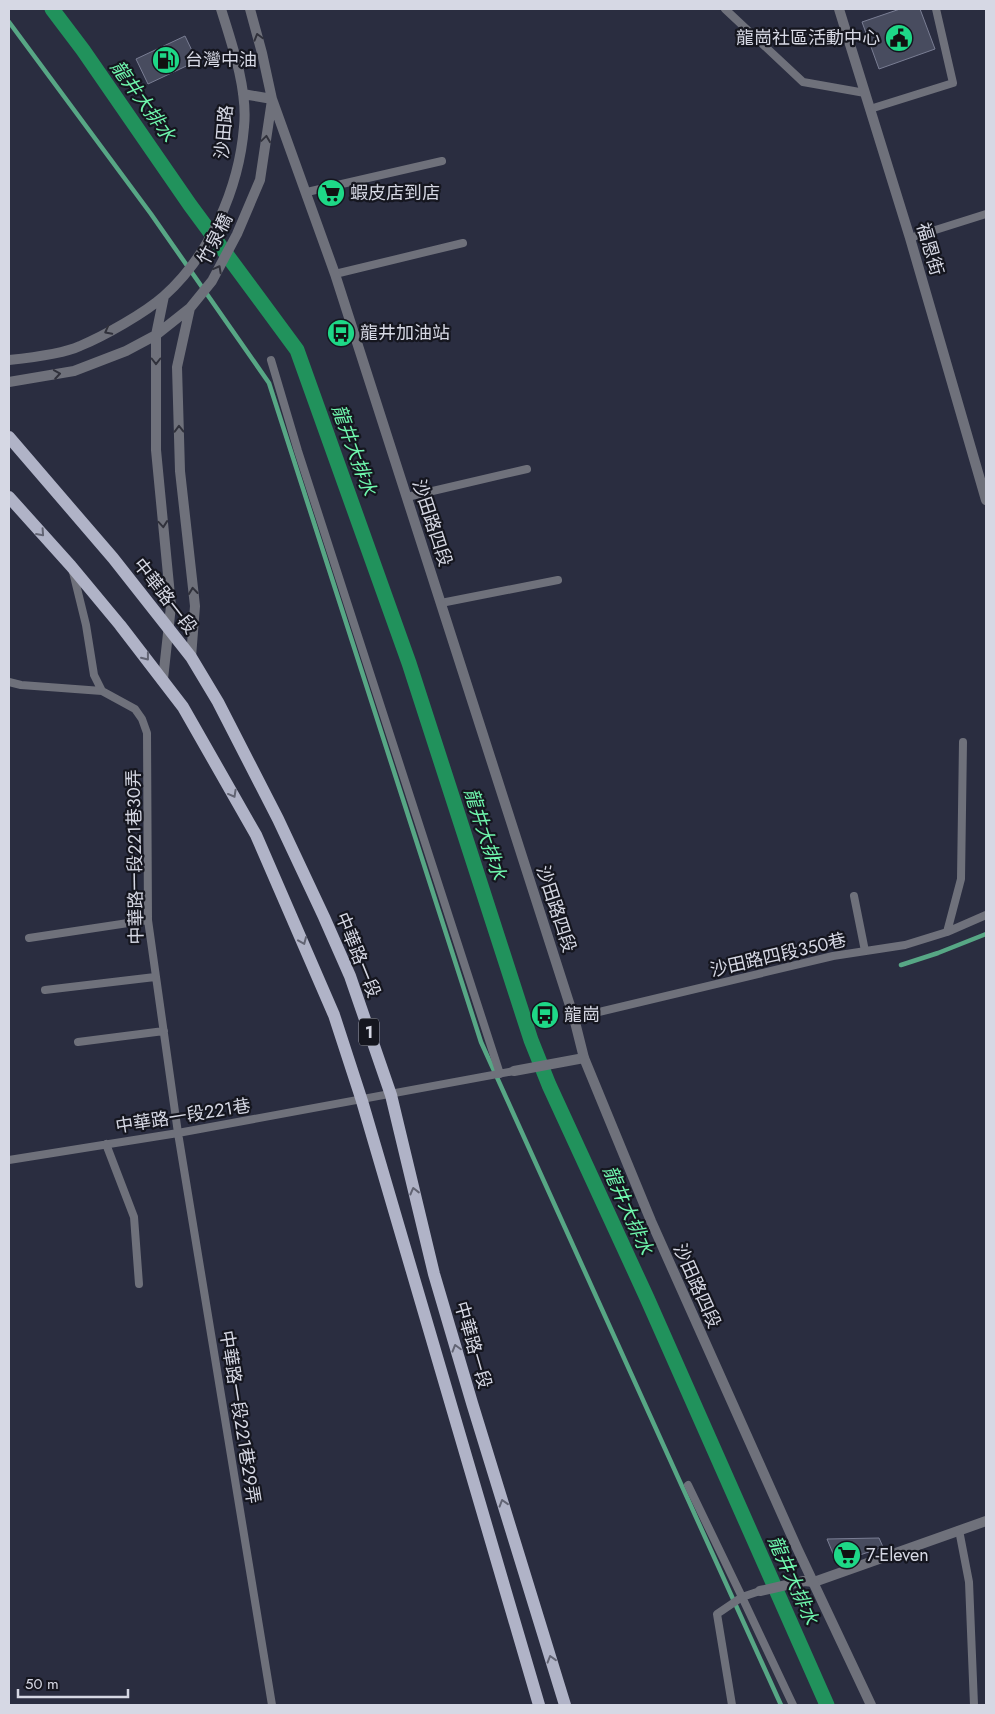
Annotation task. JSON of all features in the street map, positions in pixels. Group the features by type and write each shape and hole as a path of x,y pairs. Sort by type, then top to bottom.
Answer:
{"main road":[{"name":"中華路一段","path":"9,437 113,558 191,657 227,719 278,819 350,976 391,1095 434,1274 565,1705"},
{"name":"1","path":"9,497 71,566 163,679 183,707 256,836 334,1015 362,1101 539,1705"}],"street":[{"path":"220,9 230,40 243,94 272,99"},
{"name":"沙田路四段","path":"250,9 272,99 335,274 574,1018 584,1058 651,1221 796,1548 809,1582 871,1705"},
{"name":"福恩街","path":"839,9 910,238 986,497"},
{"name":"沙田路","path":"237,172 245,126 243,94"},
{"name":"竹泉橋","path":"190,308 212,281 237,234 260,180 272,99"},
{"name":"竹泉橋","path":"9,360 78,347 132,318 164,296 196,260 213,232 237,172"},
{"path":"163,679 171,606 156,450 156,335 164,296"},
{"path":"9,382 74,371 126,352 156,335 190,308"},
{"path":"190,308 177,367 180,471 195,606 191,657"},
{"path":"514,1071 584,1058"},
{"path":"760,1591 809,1582 986,1522"}],"lane":[{"path":"725,9 803,82 865,93"},
{"path":"870,109 953,84 936,9"},
{"path":"306,192 442,161"},
{"path":"910,238 986,214"},
{"path":"335,274 463,243"},
{"path":"271,360 298,451 500,1074"},
{"path":"407,497 527,469"},
{"path":"71,566 86,625 94,675 102,691"},
{"path":"441,604 558,580"},
{"path":"9,682 21,685 102,691"},
{"name":"中華路一段221巷30弄","path":"102,691 135,709 142,719 147,733 148,920 178,1133"},
{"path":"947,932 961,879 963,742"},
{"path":"854,896 865,951"},
{"name":"沙田路四段350巷","path":"574,1018 833,956 905,944 947,932 986,915"},
{"path":"29,938 148,920"},
{"path":"45,990 155,977"},
{"path":"78,1042 164,1031"},
{"name":"中華路一段221巷","path":"9,1160 362,1101 514,1071"},
{"name":"中華路一段221巷29弄","path":"178,1133 272,1705"},
{"path":"106,1144 134,1216 139,1284"},
{"path":"688,1485 793,1705"},
{"path":"960,1530 969,1582 974,1705"},
{"path":"732,1705 717,1614 742,1597 760,1591"}],"building":[{"name":"龍崗社區活動中心","path":"900,9 920,9 935,49 879,69 862,22"},
{"name":"台灣中油","path":"185,36 197,61 148,84 136,59"},
{"name":"7-Eleven","path":"879,1538 883,1547 837,1563 827,1539"}],"waterway":[{"name":"龍井大排水","path":"52,9 83,50 190,205 297,350 409,663 531,1040 549,1085 647,1298 827,1705"},
{"path":"9,22 151,214 269,383 481,1042 781,1705"},
{"path":"901,965 986,934"}],"place":[{"name":"龍崗社區活動中心","path":"899,38"},
{"name":"台灣中油","path":"166,60"},
{"name":"蝦皮店到店","path":"331,193"},
{"name":"龍井加油站","path":"341,333"},
{"name":"龍崗","path":"545,1015"},
{"name":"7-Eleven","path":"847,1555"}]}
